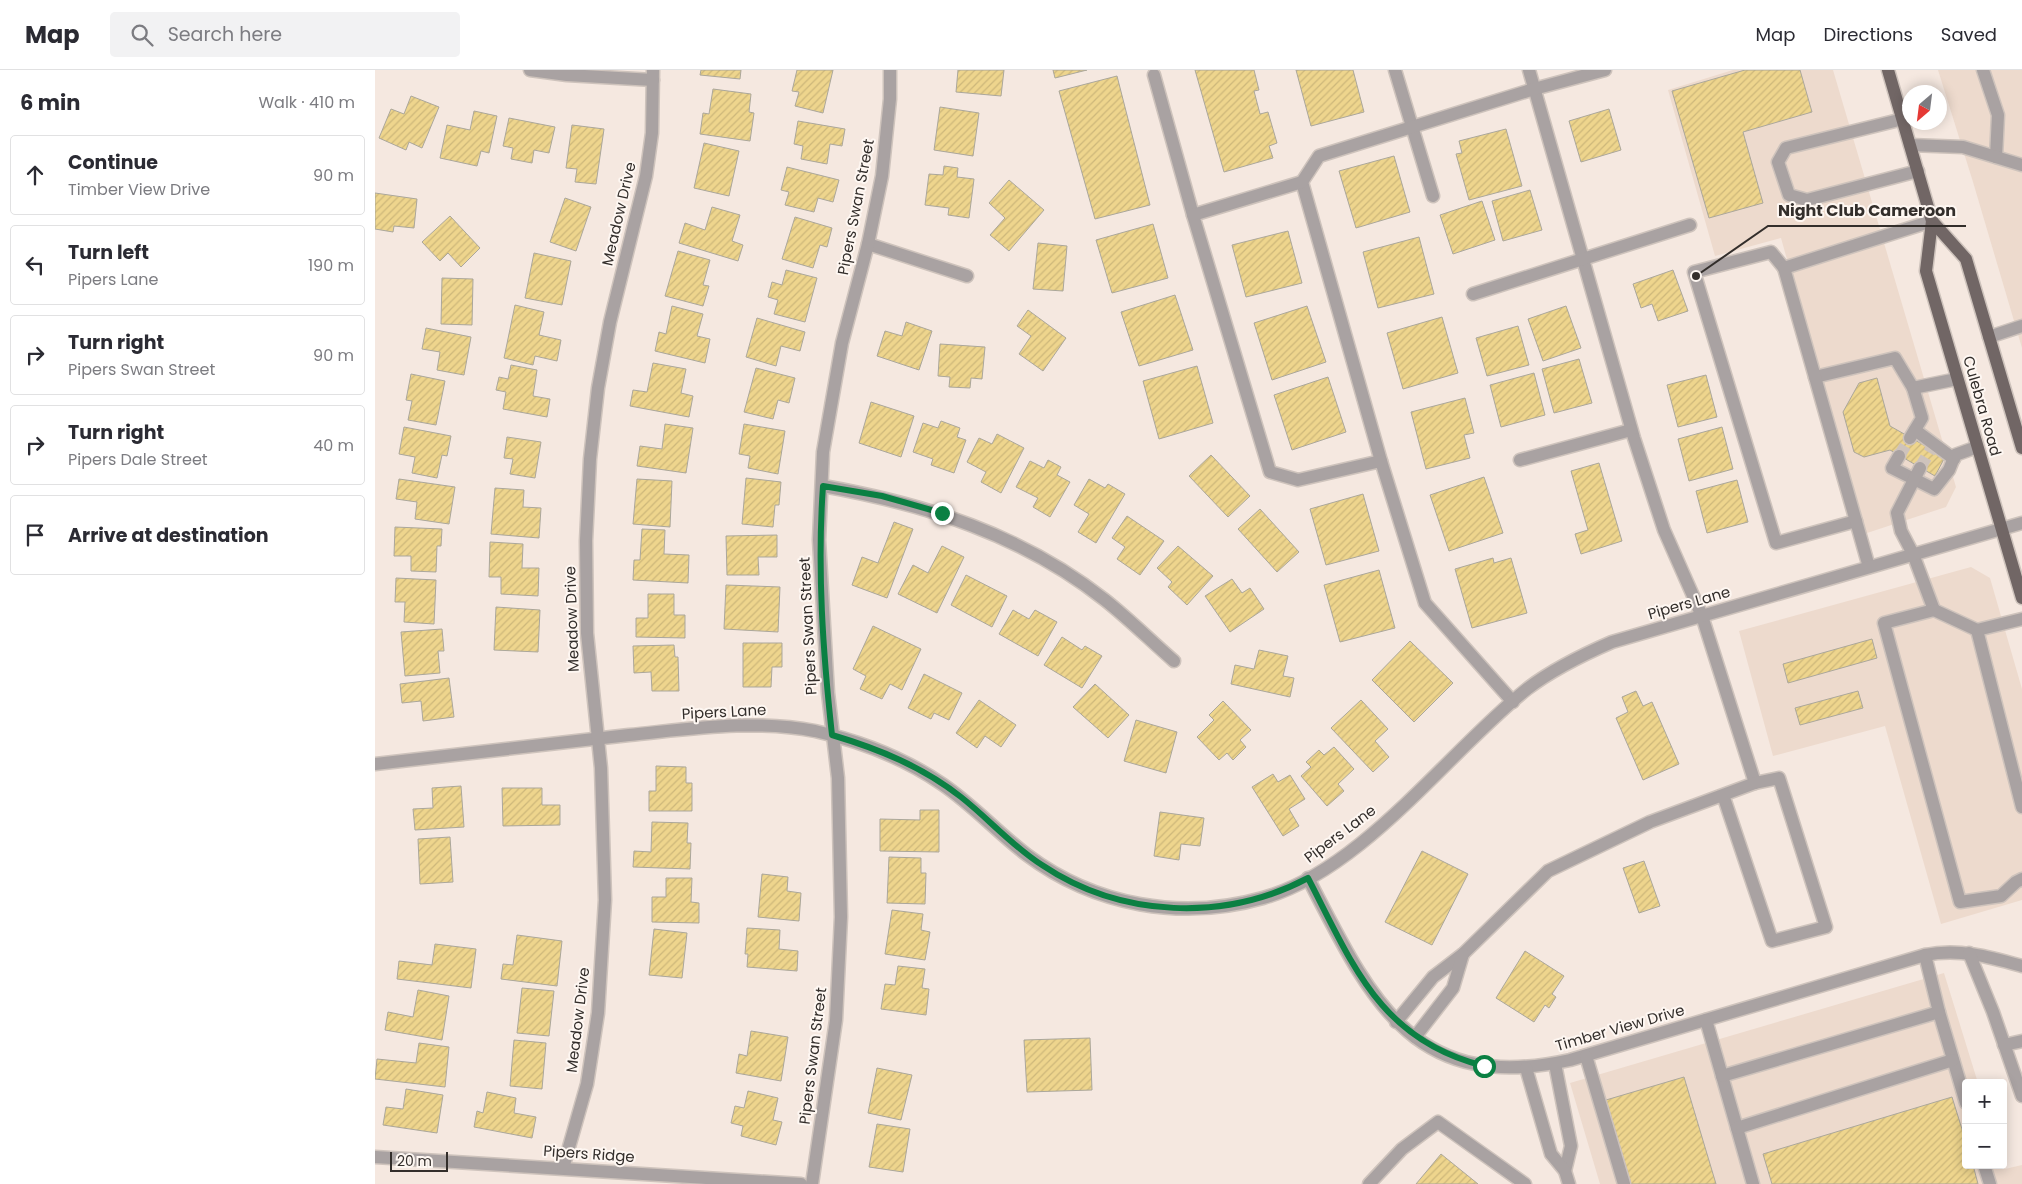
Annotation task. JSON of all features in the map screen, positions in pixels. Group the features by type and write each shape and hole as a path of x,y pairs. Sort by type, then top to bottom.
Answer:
{"main road":[{"name":"Culebra Road","path":"1888,70 1902,116"},
{"name":"Culebra Road","path":"1906,130 1932,221 1926,271 2022,598"},
{"name":"Culebra Road","path":"1932,221 1966,259 2022,448"}],"street":[{"path":"530,70 567,75 653,75"},
{"name":"Pipers Swan Street","path":"812,1184 836,1020 841,917 838,778 828,693 819,540 823,486 823,452 842,343 868,244 882,176 890,99 890,70"},
{"path":"1395,70 1433,196"},
{"path":"1529,70 1631,430 1665,530 1702,616 1755,783"},
{"path":"1193,215 1302,182 1319,156 1534,89 1605,70"},
{"path":"1983,70 1998,116 1996,157"},
{"name":"Meadow Drive","path":"563,1168 587,1084 598,1013 605,900 601,768 587,633 586,541 590,459 596,406 609,329 646,176 651,133 653,75"},
{"path":"1154,75 1193,215 1270,472 1298,480 1381,462"},
{"path":"1902,119 1786,148 1778,162 1789,195 1807,200 1918,171"},
{"path":"1910,145 1963,147 2022,164"},
{"path":"1302,182 1381,462 1425,603 1513,702"},
{"path":"1784,268 1932,221"},
{"path":"1473,294 1582,258 1690,226"},
{"path":"868,244 967,276"},
{"path":"1856,521 1776,544 1694,272 1771,252 1784,268 1856,521 1869,567"},
{"path":"1989,337 2022,326"},
{"path":"1815,377 1895,358 1913,388 1922,418 1912,434 1954,459"},
{"path":"1913,388 1957,379"},
{"path":"1521,460 1631,430"},
{"path":"1899,456 1892,468 1934,489 1949,470 1955,455 1977,447"},
{"path":"1920,468 1897,513 1901,531 1913,554 1934,610"},
{"path":"823,486 882,496 908,503 942,513 999,536 1054,565 1105,600 1174,661"},
{"name":"Pipers Lane","path":"375,764 597,738 745,724 796,728 832,735 886,754 930,776 961,797 1016,846 1042,865 1074,883 1112,898 1151,907 1213,907 1264,898 1308,878 1347,853 1392,815 1528,689 1585,654 1612,642 2022,523"},
{"path":"2022,619 1977,630 1934,610 1884,623 1960,902 2001,896 2022,879"},
{"path":"1977,630 2022,808"},
{"path":"1396,1022 1433,977 1463,954 1547,872 1650,822 1755,783 1779,778 1826,927 1772,941 1723,795"},
{"name":"Timber View Drive","path":"1308,878 1359,974 1396,1022 1415,1037 1440,1052 1469,1062 1498,1068 1526,1068 1555,1064 1586,1056 1925,955 1948,952 1969,953 2022,966"},
{"path":"1969,953 2022,1096"},
{"path":"1415,1037 1453,988 1463,954"},
{"path":"1925,955 1939,1012 1962,1090"},
{"path":"1722,1076 1939,1012"},
{"path":"1706,1020 1753,1184"},
{"path":"2004,1045 2022,1041"},
{"path":"1586,1056 1624,1184"},
{"path":"1737,1128 1953,1060"},
{"path":"1555,1064 1571,1146 1565,1170"},
{"path":"1526,1068 1551,1154 1565,1170 1569,1184 1563,1184"},
{"path":"1369,1184 1402,1149 1437,1122 1525,1184"},
{"name":"Pipers Ridge","path":"375,1157 801,1184"},
{"path":"1985,1169 1990,1184"}],"shaded area":[{"path":"1733,70 1833,70 1956,487 1946,507 1864,534 1781,238 1715,256 1668,90"},
{"path":"1938,70 2022,70 2022,348 1947,99 1947,85 1943,85"},
{"path":"1971,567 1990,578 2022,689 2022,900 1941,924 1885,726 1773,756 1739,631"},
{"path":"1944,973 1977,1079 1962,1079 1962,1169 2007,1169 2022,1165 2022,1184 1600,1184 1570,1083"}],"building":[{"path":"701,70 741,70 740,79 700,75"},
{"path":"797,70 833,70 823,113 795,106 799,92 792,91"},
{"path":"958,70 1004,70 1001,96 956,92"},
{"path":"1053,70 1087,70 1055,78"},
{"path":"1195,70 1254,70 1259,90 1254,91 1260,114 1268,112 1277,143 1269,146 1273,158 1224,172"},
{"path":"1296,70 1353,70 1364,112 1311,126"},
{"path":"1745,70 1800,70 1812,112 1743,132 1763,203 1709,218 1672,91"},
{"path":"1117,76 1150,205 1095,219 1059,91"},
{"path":"713,89 751,94 749,112 754,113 750,141 700,134 703,113 709,114"},
{"path":"411,96 439,107 422,148 409,142 406,150 379,138 391,109 404,114"},
{"path":"940,107 979,113 973,156 934,150"},
{"path":"1609,109 1621,150 1581,162 1569,121"},
{"path":"474,111 497,116 489,153 481,151 477,166 440,158 447,125 470,130"},
{"path":"509,118 555,127 549,153 534,150 532,163 511,159 513,148 503,146"},
{"path":"798,121 845,129 842,146 830,144 827,164 801,159 803,146 794,144"},
{"path":"572,125 604,129 596,184 575,182 577,169 566,168"},
{"path":"1506,129 1522,186 1469,200 1456,154 1462,153 1459,141"},
{"path":"704,143 739,151 729,196 694,188"},
{"path":"1394,156 1410,212 1356,228 1339,171"},
{"path":"944,166 958,168 957,177 974,179 969,218 948,215 949,208 925,205 929,174 943,175"},
{"path":"787,167 839,180 833,202 818,198 814,212 785,205 789,192 781,190"},
{"path":"1009,180 1044,210 1009,251 990,235 1005,218 989,203"},
{"path":"1530,190 1542,230 1503,241 1492,201"},
{"path":"375,193 417,199 414,228 394,226 393,232 375,229"},
{"path":"565,198 591,207 576,251 550,242"},
{"path":"1482,201 1495,240 1453,254 1440,215"},
{"path":"712,207 740,215 732,241 743,245 738,261 679,243 685,223 705,230"},
{"path":"450,216 480,248 461,267 448,253 440,261 422,242"},
{"path":"795,217 832,228 827,247 820,245 813,268 782,259"},
{"path":"1153,224 1168,278 1112,293 1096,240"},
{"path":"1288,231 1302,283 1246,297 1232,245"},
{"path":"1419,237 1434,294 1378,308 1363,252"},
{"path":"1038,243 1067,246 1063,291 1033,289"},
{"path":"678,251 710,260 703,285 709,286 703,306 665,296"},
{"path":"534,253 571,261 562,305 525,298"},
{"path":"786,270 817,278 805,322 774,314 778,300 768,297 772,282 782,285"},
{"path":"1673,270 1688,311 1658,321 1652,304 1641,308 1633,284"},
{"path":"442,278 473,279 472,325 441,324"},
{"path":"1175,295 1193,350 1139,366 1121,312"},
{"path":"515,305 544,312 539,335 561,340 557,361 535,356 533,365 504,358"},
{"path":"672,306 703,314 697,336 710,339 705,363 655,351 659,332 666,334"},
{"path":"1307,306 1326,362 1272,380 1254,323"},
{"path":"1566,306 1581,348 1543,361 1528,319"},
{"path":"1028,310 1066,338 1043,371 1019,354 1031,336 1017,326"},
{"path":"1442,317 1458,373 1403,389 1387,333"},
{"path":"757,318 805,332 800,351 781,346 776,366 746,357"},
{"path":"906,322 932,331 919,370 877,356 885,331 902,336"},
{"path":"1518,326 1529,365 1487,376 1476,338"},
{"path":"426,328 471,337 464,375 437,370 440,352 422,349"},
{"path":"940,344 985,347 982,379 971,378 970,388 949,387 950,377 938,376"},
{"path":"1579,359 1592,403 1554,413 1542,369"},
{"path":"653,363 686,369 681,393 693,396 689,417 630,406 633,390 647,392"},
{"path":"511,365 537,370 533,396 550,399 547,417 503,409 506,392 496,390 499,377 508,379"},
{"path":"1197,366 1213,423 1159,439 1143,381"},
{"path":"756,368 795,378 789,403 778,400 773,419 744,412"},
{"path":"1534,373 1545,415 1501,427 1490,385"},
{"path":"411,374 445,381 436,425 408,420 412,401 406,400"},
{"path":"1706,375 1717,417 1678,427 1667,385"},
{"path":"1328,377 1346,432 1292,450 1274,395"},
{"path":"1877,378 1890,426 1945,457 1935,476 1890,450 1864,457 1854,452 1843,412 1859,383"},
{"path":"1465,398 1474,433 1464,435 1470,458 1426,469 1411,412"},
{"path":"871,402 914,416 901,457 859,443"},
{"path":"941,421 960,428 957,437 966,440 954,473 931,465 933,459 913,452 923,423 938,428"},
{"path":"665,424 693,428 686,473 637,466 640,446 662,449"},
{"path":"744,424 785,431 778,474 748,468 750,456 739,454"},
{"path":"404,427 451,436 447,456 442,455 437,478 412,473 415,457 399,454"},
{"path":"1722,427 1733,469 1689,481 1678,439"},
{"path":"997,434 1024,448 1001,493 981,482 986,472 967,462 979,438 992,444"},
{"path":"507,437 541,442 535,478 510,474 513,459 504,458"},
{"path":"1211,455 1250,496 1228,517 1189,476"},
{"path":"1048,460 1061,467 1057,475 1070,482 1050,517 1033,507 1038,498 1016,487 1030,461 1044,468"},
{"path":"1599,463 1622,541 1581,554 1575,534 1588,530 1571,471"},
{"path":"1484,477 1503,533 1449,551 1430,495"},
{"path":"746,478 781,482 779,505 775,505 773,527 742,524"},
{"path":"399,479 455,487 449,524 415,519 417,502 396,499"},
{"path":"637,479 672,481 670,527 633,524"},
{"path":"1089,479 1105,488 1108,484 1125,494 1096,543 1078,532 1089,514 1074,505"},
{"path":"1737,480 1748,522 1707,533 1696,491"},
{"path":"495,488 524,490 523,507 541,508 539,538 491,534"},
{"path":"1363,494 1379,551 1326,565 1310,509"},
{"path":"1260,509 1299,552 1277,572 1238,529"},
{"path":"1127,516 1164,541 1140,575 1117,559 1125,547 1112,538"},
{"path":"894,522 913,529 887,598 852,585 862,557 878,563"},
{"path":"395,527 442,529 441,546 437,546 436,572 411,571 411,556 394,556"},
{"path":"642,529 665,530 664,554 689,555 688,583 633,580 634,560 640,560"},
{"path":"777,535 777,557 758,557 759,575 727,575 726,536"},
{"path":"490,542 523,544 522,568 539,568 538,596 501,594 501,577 489,577"},
{"path":"942,546 964,557 937,613 898,594 913,565 928,573"},
{"path":"1178,546 1213,576 1187,605 1168,587 1172,582 1157,568"},
{"path":"1493,558 1494,563 1511,558 1527,613 1472,628 1455,569"},
{"path":"1379,570 1395,628 1340,642 1324,585"},
{"path":"966,575 1007,596 992,627 951,605"},
{"path":"396,578 436,580 434,624 404,622 405,602 395,602"},
{"path":"1232,579 1242,593 1250,588 1264,609 1230,632 1205,596"},
{"path":"726,585 780,587 778,632 724,629"},
{"path":"648,594 674,594 674,615 685,615 685,638 636,637 636,618 648,618"},
{"path":"496,607 540,610 538,652 494,650"},
{"path":"1013,610 1029,619 1035,610 1057,622 1038,656 999,634"},
{"path":"873,626 921,649 902,690 890,684 882,699 860,689 866,676 853,669"},
{"path":"442,629 444,651 438,651 440,673 405,676 401,632"},
{"path":"1062,637 1082,650 1085,646 1102,656 1082,688 1044,665"},
{"path":"1872,639 1877,658 1788,683 1783,664"},
{"path":"1410,641 1453,683 1414,722 1372,680"},
{"path":"743,643 782,643 782,667 772,667 771,687 743,687"},
{"path":"674,645 675,657 678,657 679,691 652,691 651,672 634,673 633,646"},
{"path":"1259,650 1288,656 1283,676 1294,678 1290,697 1231,684 1235,665 1254,669"},
{"path":"924,674 962,693 949,720 934,713 931,719 908,708"},
{"path":"449,678 454,717 423,721 421,701 402,703 400,684"},
{"path":"1095,684 1129,715 1108,738 1073,707"},
{"path":"1636,691 1643,706 1652,702 1679,764 1643,780 1616,718 1628,712 1622,697"},
{"path":"1858,691 1863,708 1800,725 1795,708"},
{"path":"979,700 1016,725 1001,747 985,736 977,748 956,733"},
{"path":"1361,700 1388,729 1375,741 1389,757 1373,772 1331,728"},
{"path":"1223,701 1251,730 1240,740 1246,747 1233,760 1227,753 1219,760 1197,737 1214,720 1209,715"},
{"path":"1136,720 1177,732 1166,773 1124,761"},
{"path":"1334,747 1354,769 1338,784 1344,791 1327,806 1301,776 1311,767 1306,762 1319,750 1324,755"},
{"path":"656,766 686,767 686,783 692,783 692,811 649,811 649,791 656,791"},
{"path":"1273,774 1278,782 1290,775 1305,799 1289,809 1299,826 1283,836 1252,787"},
{"path":"461,786 464,827 415,830 413,809 433,808 432,788"},
{"path":"502,788 542,788 542,805 560,805 560,825 503,826"},
{"path":"920,810 939,810 939,852 880,851 880,819 920,820"},
{"path":"1160,812 1204,818 1200,846 1181,844 1179,860 1154,856"},
{"path":"652,822 688,823 687,843 691,843 690,869 633,867 634,851 651,852"},
{"path":"450,837 453,882 420,884 418,839"},
{"path":"1422,851 1468,874 1432,945 1385,922"},
{"path":"889,857 921,858 921,873 926,873 925,904 887,903"},
{"path":"1644,861 1660,906 1639,913 1623,868"},
{"path":"762,874 788,877 787,891 801,893 799,921 758,917"},
{"path":"666,878 692,878 691,902 699,903 699,923 652,922 652,897 666,897"},
{"path":"892,910 923,914 921,930 930,932 925,960 885,954"},
{"path":"747,928 780,930 779,949 798,951 797,971 747,967 748,954 745,954"},
{"path":"654,929 687,933 682,978 649,975"},
{"path":"517,935 562,941 557,986 501,979 503,964 513,965"},
{"path":"435,944 476,949 471,988 397,979 399,961 432,965"},
{"path":"1525,951 1564,976 1552,994 1556,997 1549,1008 1545,1005 1534,1022 1496,998"},
{"path":"898,966 925,969 922,988 929,989 926,1015 881,1009 885,984 895,985"},
{"path":"522,988 554,991 549,1036 517,1033"},
{"path":"418,990 449,996 442,1040 385,1030 388,1012 413,1017"},
{"path":"751,1031 788,1037 781,1081 736,1073 739,1054 747,1056"},
{"path":"1090,1038 1092,1090 1027,1092 1024,1040"},
{"path":"514,1040 546,1043 542,1089 510,1086"},
{"path":"419,1043 449,1047 445,1087 375,1079 377,1059 416,1063"},
{"path":"877,1068 912,1075 901,1120 868,1113"},
{"path":"1684,1077 1716,1184 1631,1184 1606,1100"},
{"path":"406,1089 443,1095 437,1133 383,1125 386,1107 403,1109"},
{"path":"748,1091 778,1098 773,1120 782,1122 776,1145 741,1136 743,1126 731,1123 735,1106 744,1108"},
{"path":"487,1092 516,1098 514,1113 536,1117 532,1138 474,1127 477,1111 483,1113"},
{"path":"1952,1097 1962,1129 1962,1169 1974,1169 1978,1184 1772,1184 1763,1154"},
{"path":"877,1124 910,1129 903,1172 869,1167"},
{"path":"1441,1154 1478,1184 1416,1184"}],"tunnel":[{"path":"1899,456 1910,438"},
{"path":"1920,468 1931,449"}],"place":[{"name":"Night Club Cameroon","path":"1696,276"}],"route":[{"path":"942,513 882,496 823,486 819,540 832,735 901,760 930,776 961,797 1027,855 1057,875 1112,898 1151,907 1171,909 1213,907 1264,898 1290,888 1308,878 1359,974 1369,990 1396,1022 1415,1037 1440,1052 1484,1066"}]}
